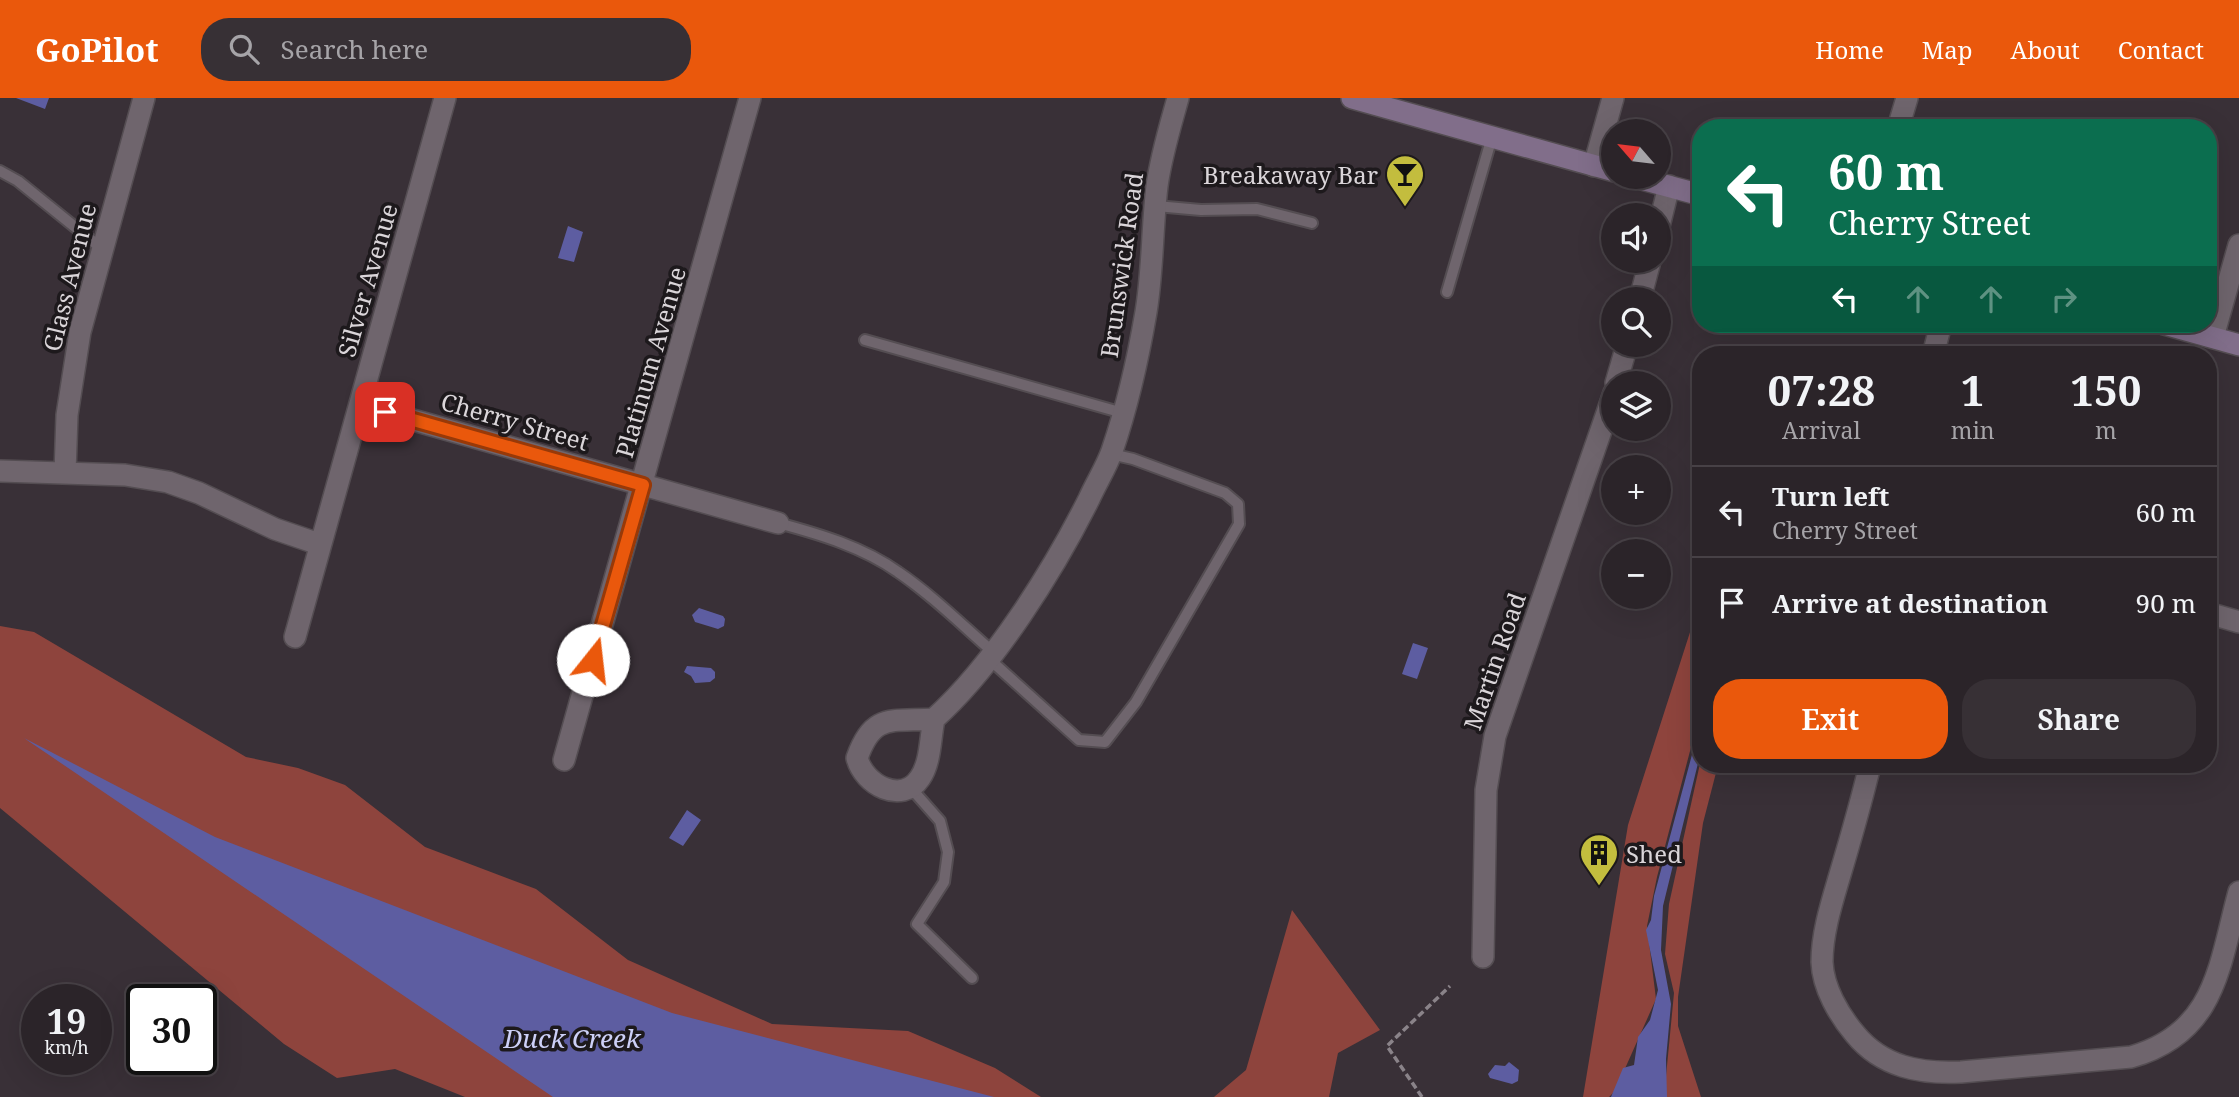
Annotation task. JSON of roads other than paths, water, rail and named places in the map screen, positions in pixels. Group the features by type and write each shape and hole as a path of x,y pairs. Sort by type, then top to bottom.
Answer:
{"street":[{"name":"Glass Avenue","path":"65,473 72,375 80,332 144,98"},
{"name":"Silver Avenue","path":"295,637 445,98"},
{"name":"Platinum Avenue","path":"564,760 750,98"},
{"name":"Brunswick Road","path":"934,719 954,702 991,655 1069,540 1111,454 1146,311 1162,157 1178,98"},
{"path":"1352,98 1601,168"},
{"path":"1610,119 1613,98"},
{"path":"1901,119 1907,98"},
{"path":"1671,187 1692,192"},
{"path":"2217,327 2233,288 2239,245"},
{"path":"2198,333 2239,345"},
{"path":"2213,337 2215,333"},
{"name":"Cherry Street","path":"360,405 778,523"},
{"name":"Martin Road","path":"1483,957 1486,790 1495,736 1601,430"},
{"path":"0,471 125,475 169,482 199,493 275,529 319,544"},
{"path":"2217,616 2239,622"},
{"path":"934,719 925,769 918,781 910,787 892,790 876,786 866,777 857,758 864,738 871,729 885,723 934,719"},
{"path":"1868,773 1829,914 1822,963 1826,984 1834,1003 1851,1029 1865,1046 1903,1068 1940,1073 2131,1057 2153,1051 2177,1037 2195,1019 2206,1002 2239,892"}],"lane":[{"path":"1447,292 1492,137"},
{"path":"0,171 18,181 101,248"},
{"path":"1156,206 1201,210 1257,209 1312,223"},
{"path":"865,340 1123,413"},
{"path":"778,523 838,542 897,571 991,655 1079,740 1105,742 1136,702 1239,524 1238,504 1225,493 1133,459 1111,454"},
{"path":"910,787 940,821 948,852 943,882 917,924 972,978"}],"water":[{"path":"16,98 49,98 45,109"},
{"path":"568,226 583,232 574,262 558,258"},
{"path":"699,608 723,616 724,626 718,629 695,622 692,615"},
{"path":"1413,643 1428,648 1417,679 1402,674"},
{"path":"687,666 711,668 715,672 715,678 710,682 695,683 691,676 684,672"},
{"name":"Duck Creek","path":"24,738 215,837 672,1013 994,1097 553,1097"},
{"path":"1692,755 1692,773 1696,773 1663,906 1661,950 1671,1004 1666,1059 1667,1097 1611,1097 1623,1068 1634,1065 1638,1037 1650,1020 1658,990 1646,930 1651,920 1654,896"},
{"path":"687,810 701,820 683,846 669,838"},
{"path":"1509,1062 1519,1070 1518,1081 1512,1084 1490,1078 1488,1074 1495,1065 1505,1066"}],"place":[{"name":"Breakaway Bar","path":"1405,208"},
{"name":"Shed","path":"1599,887"}]}
